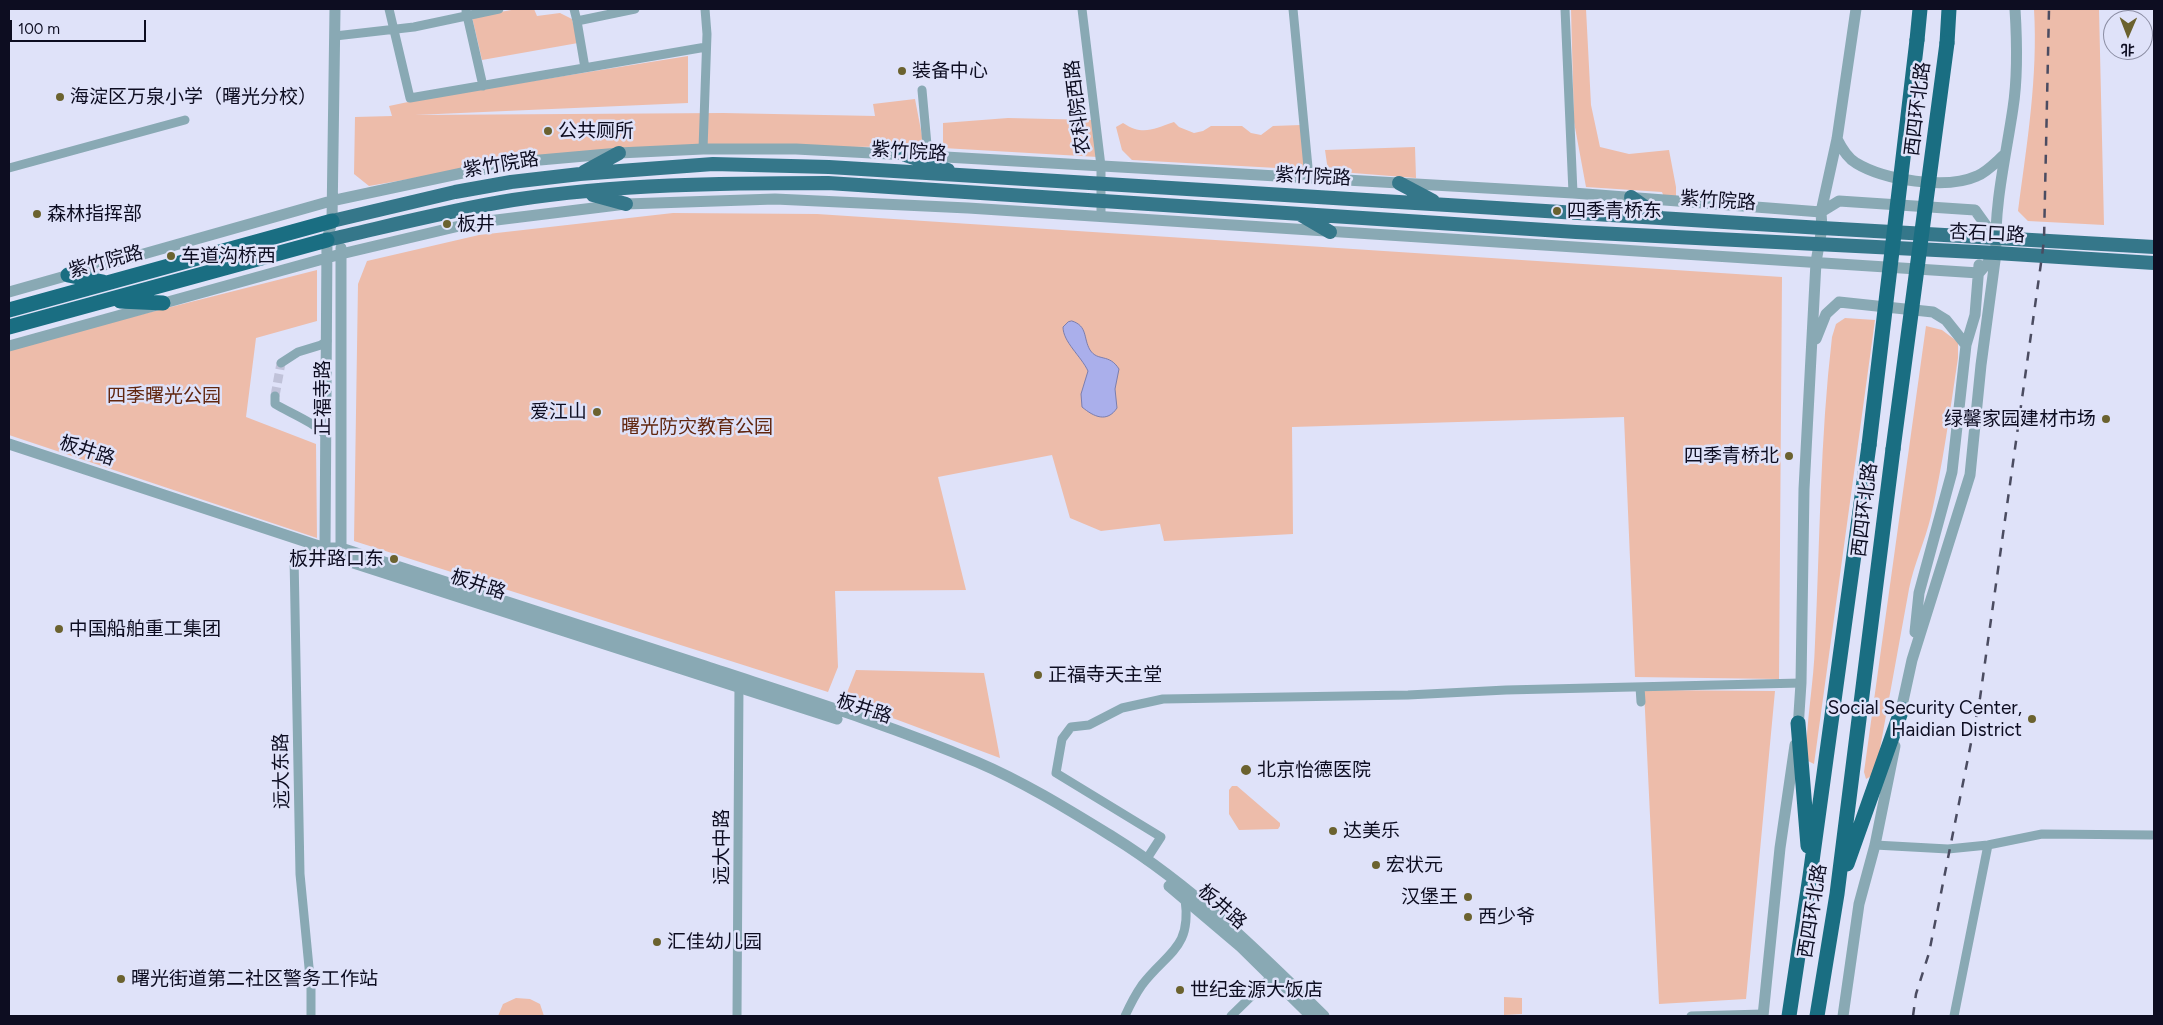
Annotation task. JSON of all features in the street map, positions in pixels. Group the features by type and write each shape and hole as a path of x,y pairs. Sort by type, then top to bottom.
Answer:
{"highway":[{"name":"西四环北路","path":"1788,1016 1810,876 1869,445 1920,9"},
{"name":"西四环北路","path":"1817,1016 1837,894 1949,9"},
{"name":"紫竹院路","path":"9,310 332,221"},
{"name":"紫竹院路","path":"9,327 334,239"},
{"path":"68,275 107,283"},
{"path":"106,300 163,303"},
{"path":"9,334 29,322"},
{"path":"1837,894 1902,709"},
{"path":"1798,723 1810,876"}],"main road":[{"path":"580,174 619,153"},
{"path":"905,155 963,176"},
{"name":"紫竹院路","path":"332,221 465,190 511,182 580,174 713,164 830,167 1822,228"},
{"name":"紫竹院路","path":"334,239 445,213 513,200 583,192 714,183 828,183 1576,232 1818,245"},
{"path":"1399,183 1438,204"},
{"path":"583,192 626,204"},
{"path":"1631,197 1660,217"},
{"path":"1298,213 1330,232"},
{"name":"杏石口路","path":"1822,228 2154,247"},
{"name":"杏石口路","path":"1818,245 1980,252 2154,263"}],"street":[{"path":"334,239 331,202 335,9"},
{"path":"389,9 410,98 706,47"},
{"path":"335,36 414,27 466,12 499,9"},
{"path":"574,9 585,68"},
{"path":"577,21 635,9"},
{"path":"703,149 706,47 705,9"},
{"name":"农科院西路","path":"1082,9 1102,166 1101,217"},
{"path":"1293,9 1309,178"},
{"path":"1565,9 1574,193"},
{"name":"西四环北路","path":"1763,1015 1780,848 1798,723 1801,683 1804,489 1816,262 1822,228 1822,212 1837,139 1856,9"},
{"path":"1912,660 1970,475 1981,365 1996,253 1995,238 2004,154 2014,106 2017,43 2015,9"},
{"path":"466,12 483,86"},
{"path":"922,90 928,156"},
{"path":"9,168 185,120"},
{"path":"1837,139 1854,162 1878,173 1914,180 1950,182 1965,180 1978,176 2004,154"},
{"name":"紫竹院路","path":"9,292 331,202 467,172 540,160 619,153 703,149 796,148 1574,193 1822,212"},
{"path":"9,346 341,254 472,223 626,204 775,199 1101,217 1979,273"},
{"path":"1822,212 1839,201 1975,210 1995,238"},
{"path":"1843,1016 1860,904 1875,845 1912,660 1919,593 1952,472 1966,345 1975,315 1980,252 1995,238"},
{"name":"正福寺路","path":"334,239 341,254 341,553"},
{"name":"正福寺路","path":"325,548 327,258 334,239"},
{"path":"1979,273 1996,253"},
{"path":"1813,346 1826,314 1839,302 1933,312 1946,320 1966,345"},
{"path":"1975,315 1981,365"},
{"path":"281,363 298,352 326,342"},
{"path":"275,396 274,404 297,418 320,428 326,436"},
{"name":"板井路","path":"9,444 739,682 904,740 976,770 1038,801 1111,844 1185,899 1241,947 1311,1016"},
{"name":"远大东路","path":"311,1016 311,988 300,874 294,556 325,548"},
{"path":"739,682 885,726 979,763 1041,794 1114,838 1189,891 1247,941 1324,1016"},
{"name":"远大中路","path":"737,1016 739,682"},
{"path":"1146,860 1161,837 1056,773 1062,739 1071,727 1089,725 1122,708 1164,700 1408,695 1506,690 1801,683"},
{"path":"1640,687 1641,702"},
{"path":"1875,845 1948,849 1988,846 2042,834 2154,835"},
{"path":"1954,1016 1988,846"},
{"path":"1125,1016 1131,1002 1143,984 1175,951 1185,928 1187,914 1185,899"},
{"path":"1231,1016 1271,977"},
{"path":"1691,1016 1763,1015"}],"green space":[{"path":"517,9 534,9 537,16 560,13 572,19 578,43 482,60 472,17"},
{"path":"1571,9 1586,9 1591,105 1600,147 1629,154 1669,150 1676,187 1676,198 1664,197 1662,192 1586,187 1574,122"},
{"path":"2034,9 2099,9 2104,225 2028,221 2018,211 2033,85"},
{"path":"688,56 688,103 415,115 723,113 875,116 873,104 915,99 924,146 703,149 547,155 369,186 354,174 355,117 392,116 389,106 427,98"},
{"path":"1008,118 1093,120 1098,157 943,148 943,123"},
{"path":"1174,122 1179,127 1194,133 1203,131 1211,126 1242,126 1251,133 1261,135 1273,126 1301,125 1306,167 1295,169 1132,160 1122,150 1116,127 1123,123 1136,129 1148,130"},
{"path":"1415,147 1416,178 1328,171 1325,150"},
{"name":"曙光防灾教育公园","path":"673,213 817,214 1782,277 1779,679 1635,677 1624,417 1292,427 1293,534 1164,541 1160,524 1101,531 1070,518 1052,455 938,477 966,590 835,591 838,667 828,692 354,541 358,284 367,261 479,235"},
{"name":"四季曙光公园","path":"317,270 317,321 256,338 246,417 316,444 317,538 9,435 9,348"},
{"path":"1845,318 1875,320 1814,764 1806,760 1806,745 1814,658 1825,414 1832,337 1836,324"},
{"path":"1926,326 1942,330 1958,342 1958,358 1935,496 1929,525 1909,589 1879,754 1873,775 1866,779 1864,772"},
{"path":"856,670 984,673 1000,758 844,700"},
{"path":"1644,690 1775,691 1746,999 1659,1004"},
{"path":"1232,786 1237,786 1280,823 1278,829 1239,830 1229,814 1229,790"},
{"path":"1504,997 1522,998 1522,1014 1504,1015"},
{"path":"516,998 530,999 540,1004 544,1016 498,1016 503,1004"}],"water":[{"path":"1072,321 1083,329 1088,346 1093,354 1108,359 1119,369 1115,389 1117,408 1109,416 1096,416 1082,407 1081,394 1088,371 1069,344 1064,333 1063,327"}],"tunnel":[{"path":"275,396 281,363"}],"railway":[{"path":"1913,1016 1916,994 1929,953 1980,698 2042,256 2044,240 2049,9"}],"place":[{"name":"装备中心","path":"902,71"},
{"name":"海淀区万泉小学（曙光分校）","path":"60,97"},
{"name":"公共厕所","path":"548,131"},
{"name":"四季青桥东","path":"1557,211"},
{"name":"森林指挥部","path":"37,214"},
{"name":"板井","path":"447,224"},
{"name":"车道沟桥西","path":"171,256"},
{"name":"爱江山","path":"597,412"},
{"name":"绿馨家园建材市场","path":"2106,419"},
{"name":"四季青桥北","path":"1789,456"},
{"name":"板井路口东","path":"394,559"},
{"name":"中国船舶重工集团","path":"59,629"},
{"name":"正福寺天主堂","path":"1038,675"},
{"name":"Social Security Center, Haidian District","path":"2032,719"},
{"name":"北京怡德医院","path":"1246,770"},
{"name":"达美乐","path":"1333,831"},
{"name":"宏状元","path":"1376,865"},
{"name":"汉堡王","path":"1468,897"},
{"name":"西少爷","path":"1468,917"},
{"name":"汇佳幼儿园","path":"657,942"},
{"name":"曙光街道第二社区警务工作站","path":"121,979"},
{"name":"世纪金源大饭店","path":"1180,990"}]}
